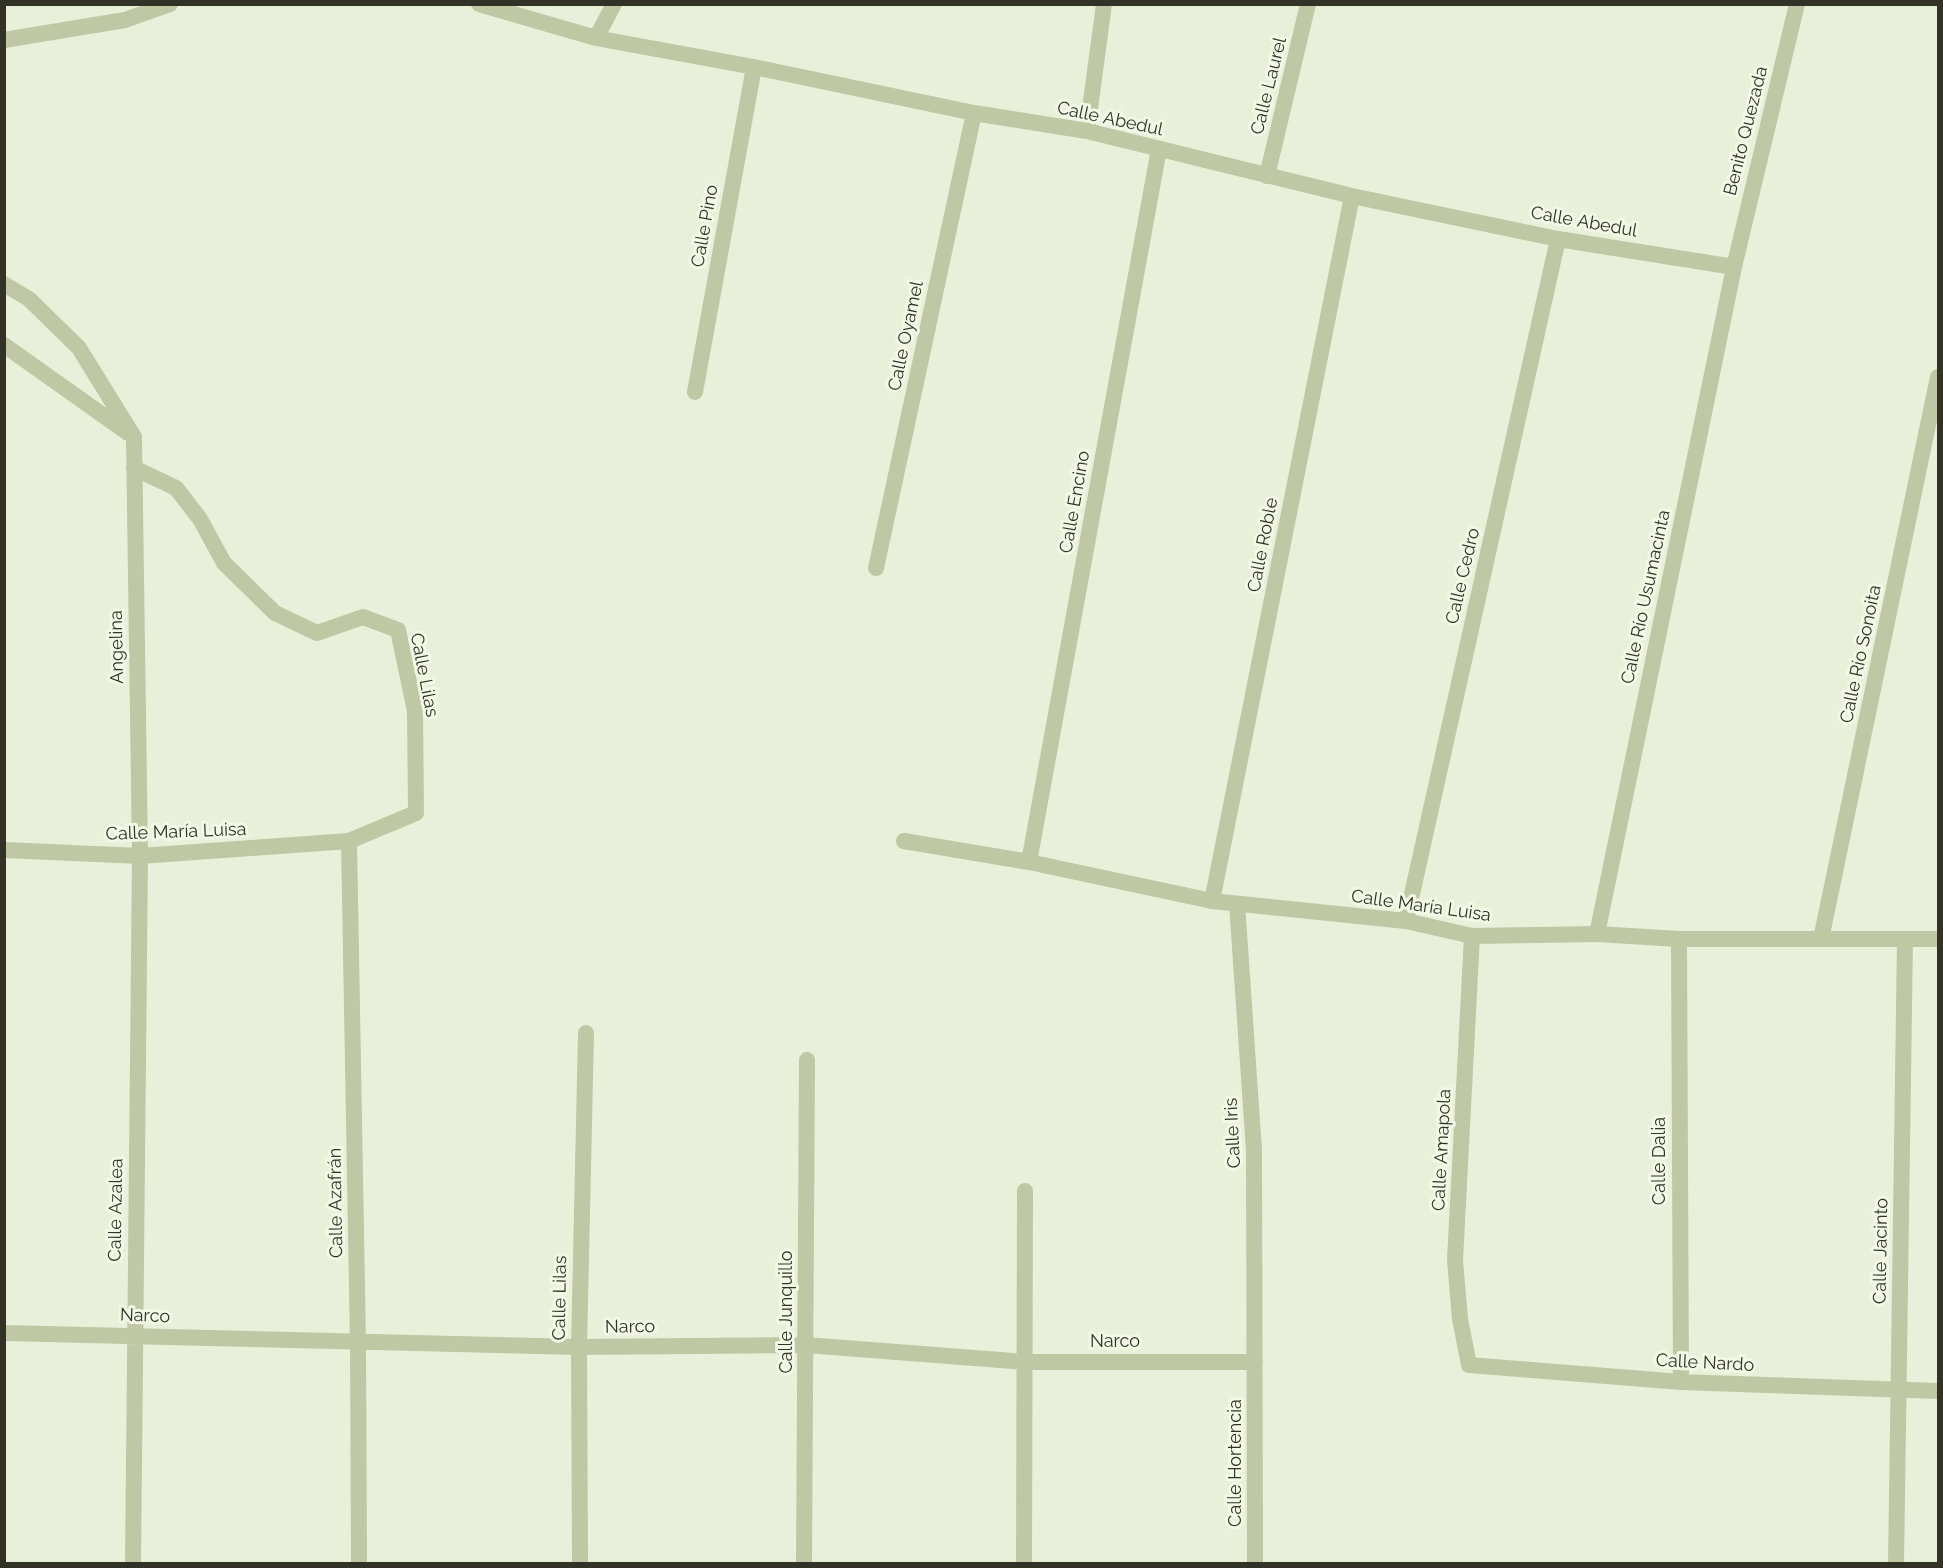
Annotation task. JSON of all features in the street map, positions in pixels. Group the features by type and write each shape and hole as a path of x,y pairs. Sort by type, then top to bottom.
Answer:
{"street":[{"path":"4,40 125,20 170,4"},
{"name":"Calle Abedul","path":"479,4 596,38 754,67 974,113 1087,131 1352,196 1558,239 1734,267"},
{"path":"596,38 614,4"},
{"path":"1087,131 1104,4"},
{"name":"Calle Laurel","path":"1267,176 1308,4"},
{"name":"Benito Quezada","path":"1734,267 1797,4"},
{"name":"Calle Pino","path":"695,392 754,67"},
{"name":"Calle Oyamel","path":"876,568 974,113"},
{"name":"Calle Encino","path":"1029,862 1159,149"},
{"name":"Calle Roble","path":"1212,901 1352,196"},
{"name":"Calle Cedro","path":"1406,921 1558,239"},
{"name":"Calle Río Usumacinta","path":"1598,934 1734,267"},
{"path":"4,284 29,299 79,348 134,438"},
{"path":"4,345 134,438"},
{"name":"Calle Río Sonoita","path":"1821,939 1938,376"},
{"name":"Angelina","path":"134,438 140,856"},
{"name":"Calle Lilas","path":"134,468 176,488 200,519 224,563 275,614 317,633 363,617 398,630 415,711 416,813 350,841"},
{"name":"Calle María Luisa","path":"4,850 140,856 350,841"},
{"name":"Calle Azafrán","path":"350,841 359,1563"},
{"name":"Calle María Luisa","path":"904,841 1029,862 1212,901 1406,921 1472,936 1598,934 1678,939 1938,939"},
{"name":"Calle Azalea","path":"133,1563 140,856"},
{"name":"Calle Iris","path":"1237,904 1254,1150 1255,1362"},
{"name":"Calle Amapola","path":"1469,1365 1460,1319 1455,1260 1472,936"},
{"name":"Calle Dalia","path":"1678,939 1681,1382"},
{"name":"Calle Jacinto","path":"1896,1563 1905,939"},
{"name":"Calle Lilas","path":"580,1563 579,1347 586,1033"},
{"name":"Calle Junquillo","path":"804,1563 807,1060"},
{"path":"1024,1563 1025,1191"},
{"name":"Narco","path":"4,1333 579,1347 806,1345 1026,1362 1255,1362"},
{"name":"Calle Hortencia","path":"1255,1362 1255,1563"},
{"name":"Calle Nardo","path":"1469,1365 1681,1382 1938,1391"}]}
